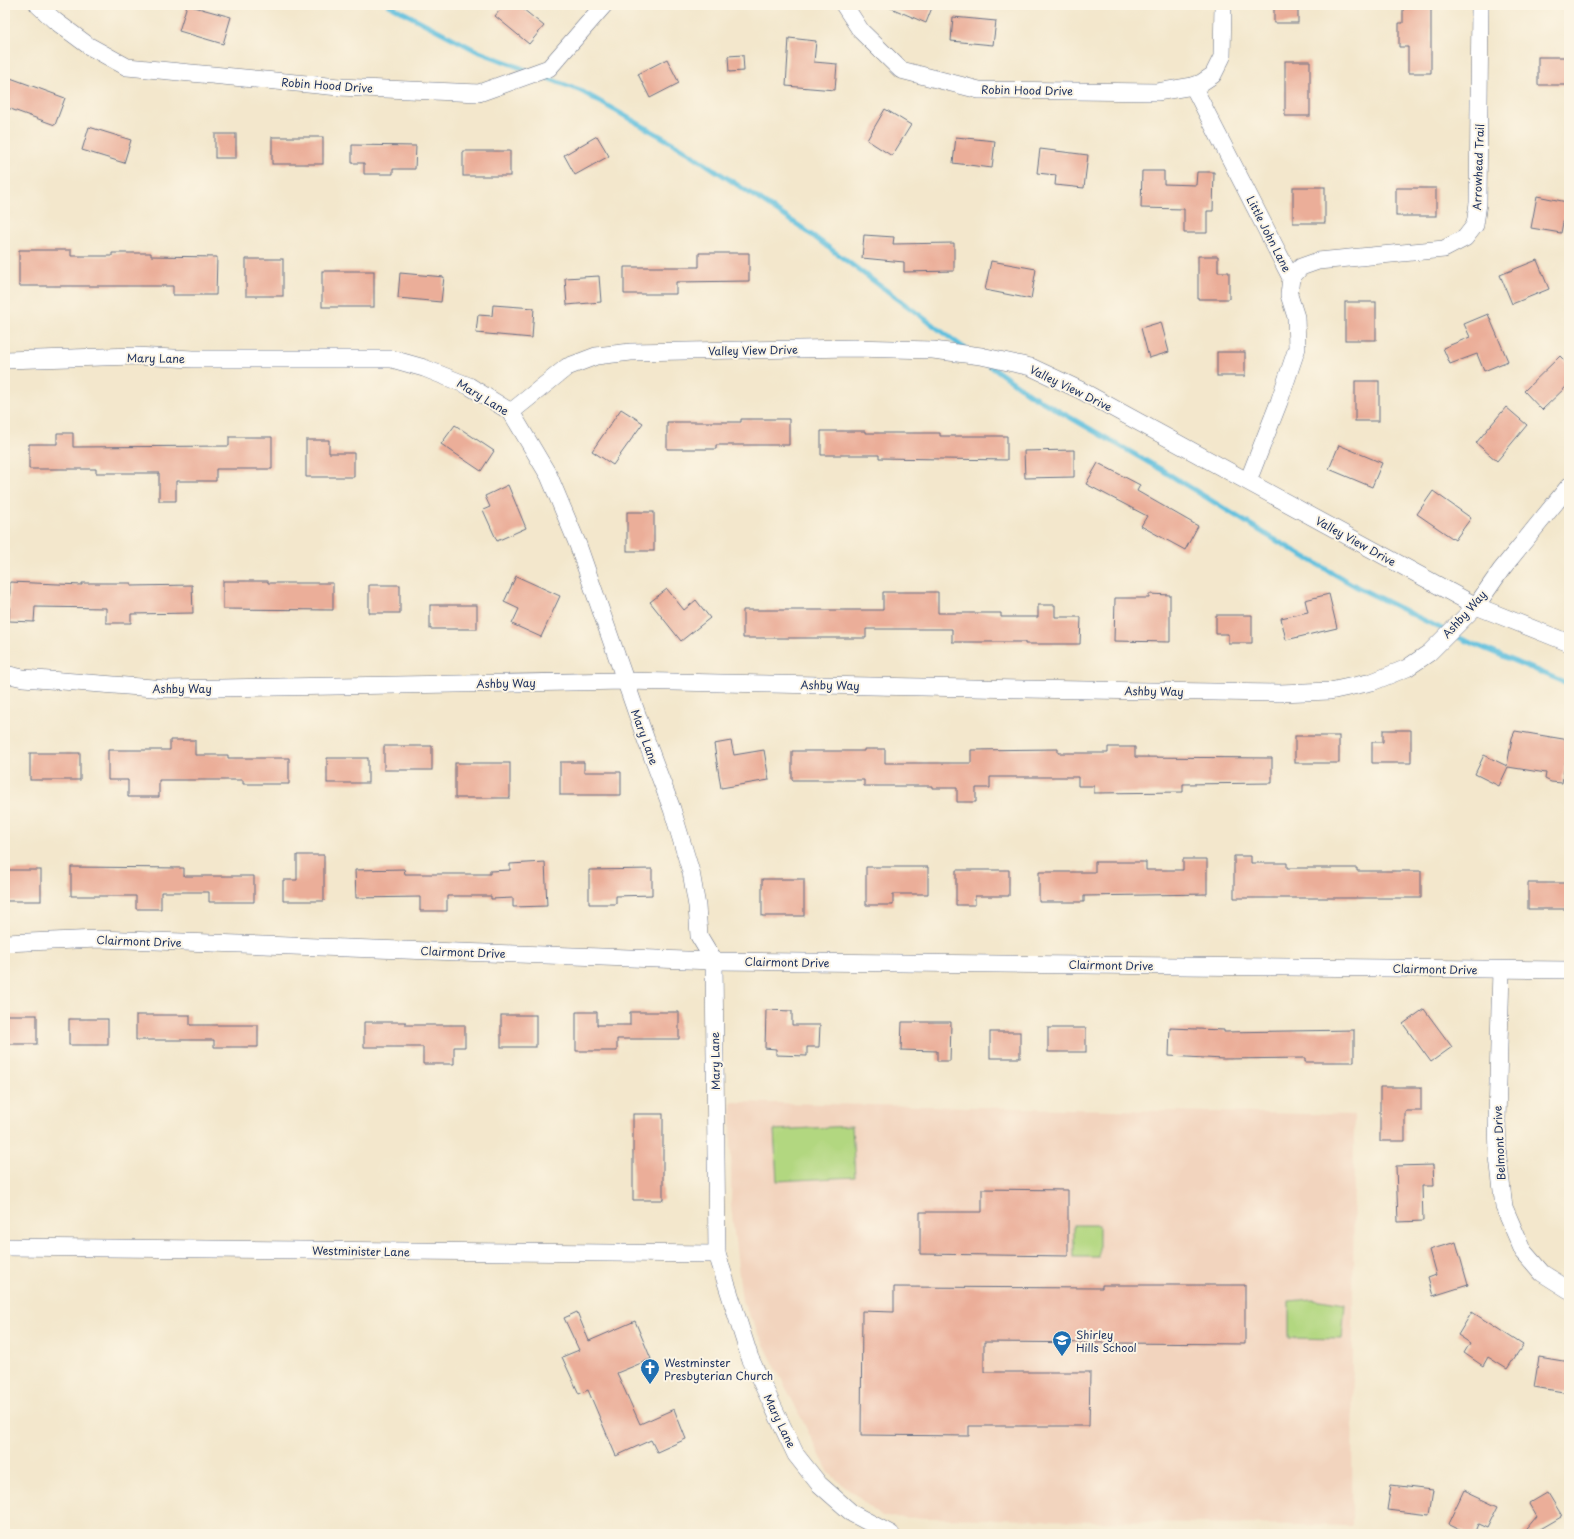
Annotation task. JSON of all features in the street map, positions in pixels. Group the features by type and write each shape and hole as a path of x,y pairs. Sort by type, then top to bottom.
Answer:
{"street":[{"name":"Robin Hood Drive","path":"38,5 54,20 89,46 127,67 340,87 479,94 549,68 598,7"},
{"name":"Robin Hood Drive","path":"844,5 861,31 901,70 978,90 1157,92 1193,86"},
{"path":"1193,86 1201,83 1213,75 1222,57 1224,5"},
{"name":"Arrowhead Trail","path":"1291,278 1301,268 1318,261 1444,249 1465,238 1475,225 1478,203 1480,5"},
{"name":"Little John Lane","path":"1193,86 1291,278 1289,295 1296,317 1297,348 1279,402 1248,481"},
{"name":"Valley View Drive","path":"511,412 566,367 596,356 631,352 853,348 933,350 981,356 1031,367 1080,390 1476,606 1569,643"},
{"name":"Mary Lane","path":"5,360 135,356 193,359 392,359 424,368 469,386 511,412 549,476 578,545 646,740 672,809 691,872 697,906 699,936 714,961 717,1254 750,1358 796,1454 819,1484 853,1514 891,1534"},
{"name":"Ashby Way","path":"5,674 22,678 166,689 625,681 1064,690 1280,693 1330,691 1372,682 1407,668 1429,653 1476,606 1501,570 1569,486"},
{"name":"Clairmont Drive","path":"5,943 98,939 714,961 1569,970"},
{"name":"Belmont Drive","path":"1501,970 1497,1120 1498,1157 1504,1207 1522,1251 1542,1273 1569,1290"},
{"name":"Westminister Lane","path":"5,1247 717,1254"}],"shaded area":[{"name":"Shirley Hills School","path":"731,1102 1354,1115 1352,1526 882,1517 829,1473 742,1301 731,1206"}],"green space":[{"path":"852,1126 855,1177 777,1181 774,1130"},
{"path":"1074,1225 1099,1225 1099,1257 1074,1257"},
{"path":"1313,1299 1345,1304 1342,1339 1289,1338 1289,1301"}],"building":[{"path":"187,5 231,17 223,44 179,31"},
{"path":"504,5 518,5 544,26 529,44 495,16"},
{"path":"884,5 933,5 926,23"},
{"path":"1274,5 1298,5 1298,23 1274,23"},
{"path":"1403,5 1431,5 1431,73 1408,73 1408,47 1399,47 1399,23 1403,23"},
{"path":"953,17 996,21 993,45 951,41"},
{"path":"789,38 816,41 814,62 837,64 835,90 786,86"},
{"path":"743,55 744,71 729,72 728,56"},
{"path":"1538,57 1569,57 1569,85 1538,85"},
{"path":"667,59 679,83 650,98 638,74"},
{"path":"1285,61 1310,61 1310,116 1285,116"},
{"path":"5,76 65,98 55,125 5,107"},
{"path":"885,109 911,125 892,156 867,140"},
{"path":"89,127 131,140 124,163 82,150"},
{"path":"215,134 236,134 236,158 215,158"},
{"path":"597,136 609,156 575,175 564,155"},
{"path":"272,137 323,137 323,164 272,164"},
{"path":"956,137 995,141 992,168 953,163"},
{"path":"352,145 416,146 415,169 393,169 393,174 364,174 364,163 352,163"},
{"path":"1040,149 1088,155 1084,188 1055,185 1056,175 1037,173"},
{"path":"463,151 510,151 510,176 463,176"},
{"path":"1142,171 1164,171 1164,184 1196,185 1197,172 1214,172 1213,211 1207,211 1207,233 1184,233 1184,209 1141,208"},
{"path":"1293,187 1325,187 1325,223 1293,223"},
{"path":"1396,188 1436,188 1436,216 1396,216"},
{"path":"1537,196 1567,202 1561,233 1531,228"},
{"path":"864,235 894,237 893,244 954,243 954,271 904,272 904,262 862,258"},
{"path":"19,250 71,250 71,256 112,256 112,253 151,253 151,256 217,257 216,295 173,295 173,286 19,286"},
{"path":"699,253 749,253 749,281 676,282 676,294 624,294 624,267 699,267"},
{"path":"1198,256 1218,256 1218,272 1229,272 1229,299 1198,299"},
{"path":"246,259 283,259 283,296 246,296"},
{"path":"1537,260 1549,289 1512,304 1500,275"},
{"path":"991,261 1036,269 1031,299 985,290"},
{"path":"322,271 374,271 374,307 322,307"},
{"path":"400,273 444,277 441,302 398,298"},
{"path":"599,276 601,302 567,305 565,278"},
{"path":"1345,302 1376,302 1376,340 1345,340"},
{"path":"493,305 534,308 532,338 476,333 478,315 492,316"},
{"path":"1488,314 1508,361 1484,371 1477,354 1450,364 1443,348 1470,337 1464,324"},
{"path":"1161,322 1169,352 1149,358 1141,328"},
{"path":"1217,352 1245,352 1245,376 1217,376"},
{"path":"1560,356 1569,365 1569,384 1542,410 1524,391"},
{"path":"1355,381 1379,381 1379,421 1355,421"},
{"path":"1506,407 1527,425 1497,461 1476,443"},
{"path":"621,409 643,423 613,465 592,451"},
{"path":"741,419 789,419 789,445 716,445 716,449 667,449 667,422 741,422"},
{"path":"455,425 494,451 481,471 441,444"},
{"path":"821,431 865,431 865,433 940,433 940,436 1007,436 1007,460 879,458 879,455 821,455"},
{"path":"57,433 73,433 73,447 229,446 229,437 272,437 272,469 216,469 216,481 176,481 176,501 159,501 159,473 96,473 96,469 29,469 29,444 57,444"},
{"path":"306,440 329,440 329,453 354,453 354,477 306,477"},
{"path":"1339,445 1382,463 1372,487 1329,469"},
{"path":"1074,450 1074,477 1025,478 1024,451"},
{"path":"1098,463 1140,485 1137,491 1198,526 1185,550 1141,526 1147,516 1086,484"},
{"path":"508,485 526,528 497,541 483,510 490,507 485,496"},
{"path":"1433,491 1471,518 1455,540 1417,514"},
{"path":"627,512 654,512 654,551 627,551"},
{"path":"516,576 560,596 541,637 512,624 519,609 504,602"},
{"path":"223,581 333,583 333,610 223,609"},
{"path":"10,582 82,585 82,583 131,583 131,586 192,585 193,613 131,614 131,623 106,623 106,608 35,607 34,622 9,621"},
{"path":"369,585 400,585 400,613 369,613"},
{"path":"667,589 684,610 696,600 710,618 681,641 650,602"},
{"path":"883,592 938,592 938,613 1001,613 1001,617 1038,617 1038,605 1055,605 1055,617 1081,617 1080,644 952,642 952,629 866,629 866,638 743,638 743,610 883,610"},
{"path":"1149,594 1170,595 1170,642 1114,641 1115,598 1149,598"},
{"path":"1329,594 1337,628 1286,640 1281,618 1308,612 1305,600"},
{"path":"430,605 477,605 477,629 430,629"},
{"path":"1216,615 1252,615 1252,643 1228,643 1228,634 1216,634"},
{"path":"1383,730 1411,730 1411,763 1372,763 1372,742 1383,742"},
{"path":"1515,731 1569,740 1562,783 1551,782 1545,779 1546,773 1508,767 1499,786 1475,774 1484,755 1507,766 1512,738"},
{"path":"1295,736 1339,736 1339,763 1295,763"},
{"path":"170,740 195,740 195,755 228,755 228,758 289,758 289,784 243,784 243,780 159,780 159,797 128,797 128,780 108,780 108,750 170,750"},
{"path":"731,741 734,755 764,750 769,780 721,788 714,744"},
{"path":"384,746 432,746 432,770 384,770"},
{"path":"1108,747 1135,747 1135,757 1272,758 1272,783 1183,784 1183,792 1094,793 1094,786 1078,786 1078,777 990,777 990,788 976,788 976,802 957,802 957,788 932,788 932,786 864,786 864,780 792,780 792,751 864,751 864,749 885,749 885,763 971,763 971,750 1058,749 1058,753 1108,753"},
{"path":"30,753 80,753 80,780 30,780"},
{"path":"327,758 368,758 368,783 327,783"},
{"path":"560,762 584,762 584,772 621,772 621,795 560,795"},
{"path":"455,763 510,763 510,798 455,798"},
{"path":"297,855 324,855 324,901 283,901 283,880 297,880"},
{"path":"1234,856 1251,856 1251,863 1287,863 1287,868 1357,868 1357,871 1421,871 1421,898 1234,898"},
{"path":"1183,859 1207,859 1207,894 1084,896 1084,902 1039,902 1039,872 1095,872 1095,862 1146,862 1146,870 1183,870"},
{"path":"545,862 547,906 513,907 513,898 491,899 491,896 447,896 447,911 420,911 420,897 356,898 355,870 404,869 405,874 490,874 490,871 510,870 510,864"},
{"path":"71,867 184,868 184,876 254,876 254,902 209,902 209,892 161,892 161,909 136,909 136,896 71,896"},
{"path":"866,867 928,867 928,894 893,894 893,905 866,905"},
{"path":"652,869 652,895 616,896 616,904 589,904 589,870"},
{"path":"5,870 41,870 41,901 5,901"},
{"path":"956,870 1009,870 1009,896 975,896 975,905 956,905"},
{"path":"762,879 804,879 804,916 762,916"},
{"path":"1528,883 1569,883 1569,909 1528,909"},
{"path":"1424,1009 1452,1047 1431,1062 1403,1024"},
{"path":"766,1010 792,1011 792,1025 820,1025 819,1047 807,1047 807,1056 776,1055 776,1049 765,1048"},
{"path":"576,1012 597,1012 597,1025 630,1025 630,1012 679,1012 679,1039 617,1039 617,1051 576,1051"},
{"path":"5,1015 37,1015 37,1044 5,1044"},
{"path":"136,1015 190,1015 190,1025 258,1025 258,1047 214,1047 214,1040 136,1040"},
{"path":"501,1015 536,1015 536,1047 501,1047"},
{"path":"69,1019 108,1019 108,1045 69,1045"},
{"path":"364,1022 406,1022 406,1025 465,1025 465,1047 454,1047 454,1064 423,1064 423,1047 364,1047"},
{"path":"902,1022 951,1022 950,1061 937,1061 937,1051 901,1050"},
{"path":"1048,1028 1086,1028 1086,1052 1048,1052"},
{"path":"1170,1028 1224,1030 1224,1032 1354,1030 1354,1062 1305,1062 1305,1058 1223,1059 1169,1056"},
{"path":"990,1032 1020,1032 1020,1058 990,1058"},
{"path":"1380,1087 1421,1087 1421,1111 1405,1111 1405,1141 1380,1141"},
{"path":"633,1114 663,1114 663,1200 633,1200"},
{"path":"1433,1165 1434,1186 1422,1186 1423,1221 1398,1222 1396,1166"},
{"path":"982,1189 1068,1190 1068,1256 920,1254 920,1212 982,1212"},
{"path":"1456,1242 1468,1285 1433,1296 1428,1278 1436,1275 1429,1250"},
{"path":"1102,1285 1245,1285 1245,1344 984,1342 984,1372 1090,1372 1089,1426 969,1426 969,1436 861,1435 862,1311 894,1312 894,1287 1102,1288"},
{"path":"577,1312 589,1341 635,1321 651,1359 617,1373 640,1424 674,1409 686,1439 657,1452 651,1440 616,1456 588,1390 579,1394 562,1357 579,1350 564,1318"},
{"path":"1472,1312 1523,1345 1507,1369 1488,1357 1483,1366 1464,1353 1470,1343 1458,1335"},
{"path":"1539,1357 1569,1362 1569,1393 1534,1387"},
{"path":"1391,1485 1433,1490 1429,1515 1387,1510"},
{"path":"1464,1490 1498,1506 1487,1528 1478,1524 1474,1534 1468,1534 1448,1524"},
{"path":"1547,1494 1561,1517 1532,1534 1522,1534 1537,1516 1530,1504"}],"waterway":[{"path":"389,5 477,51 529,71"},
{"path":"542,76 581,91 683,149 801,227 964,348"},
{"path":"986,363 1031,395 1162,470 1267,535 1357,587 1464,640 1569,684"}],"place":[{"name":"Shirley Hills School","path":"1062,1357"},
{"name":"Westminster Presbyterian Church","path":"650,1385"}]}
